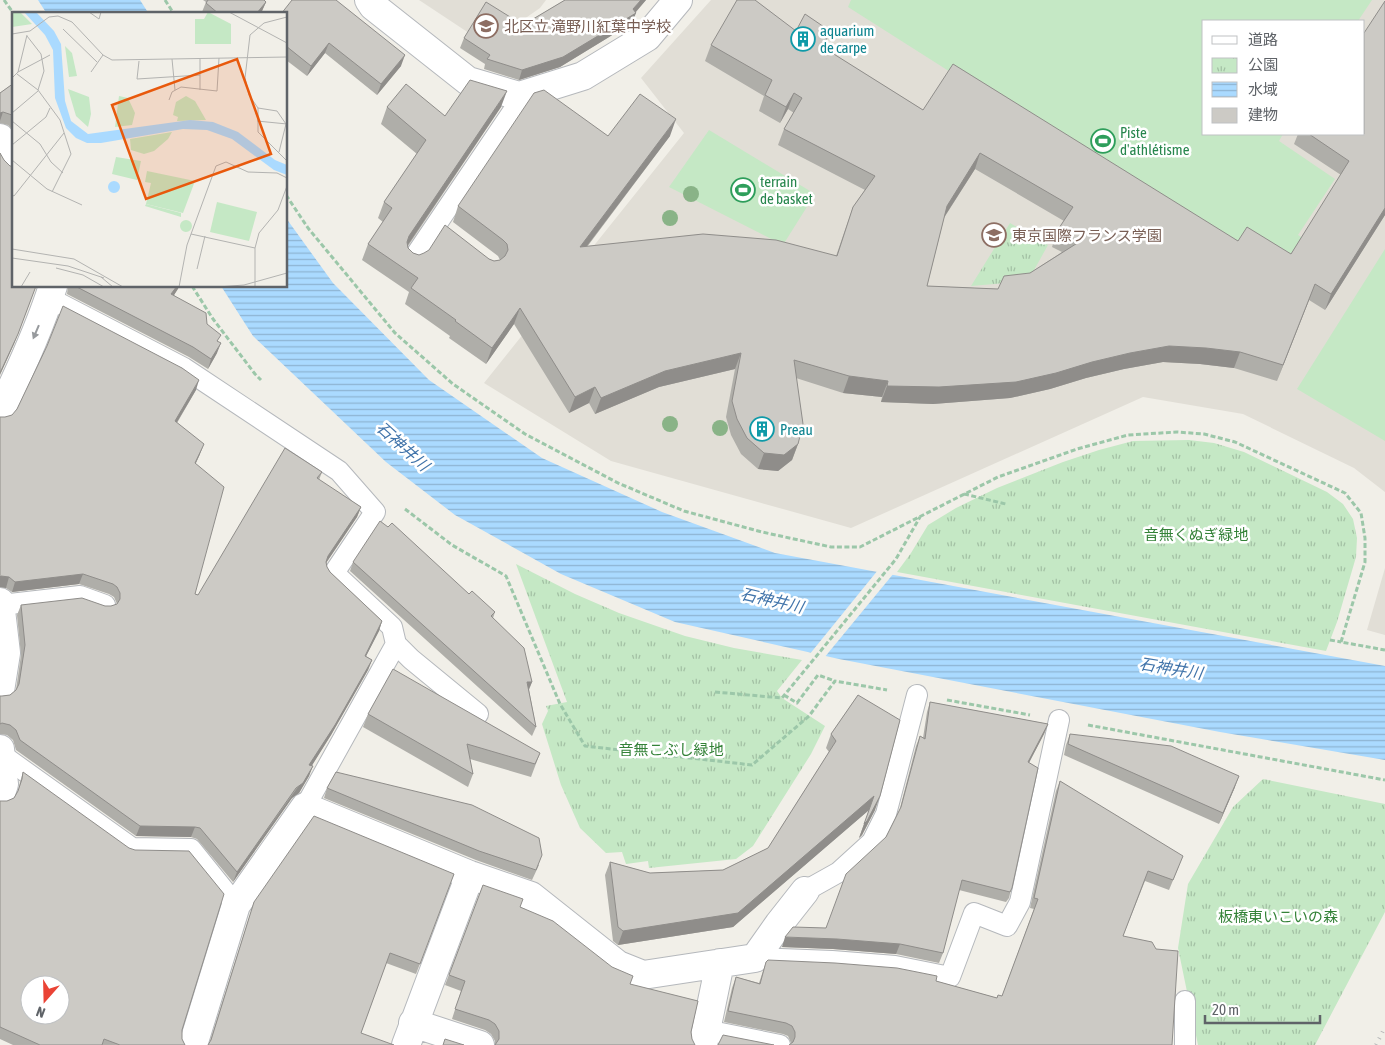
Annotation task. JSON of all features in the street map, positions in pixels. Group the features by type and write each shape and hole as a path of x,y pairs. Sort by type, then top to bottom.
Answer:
{"street":[{"path":"369,0 373,6 468,81 519,96 583,76 647,37 678,0"},
{"path":"0,138 12,159"},
{"path":"0,412 10,365 42,320 51,292"},
{"path":"0,604 6,653 0,691"},
{"path":"0,796 4,784 1,752"},
{"path":"193,1045 236,905 305,807 470,874 531,896 618,965 643,975 755,958 805,891"},
{"path":"470,874 409,1034 480,1045"},
{"path":"705,1038 720,963"}],"lane":[{"path":"413,259 444,230 524,95"},
{"path":"51,292 184,368 339,471 375,512 334,572 392,627 396,644 411,659 478,714"},
{"path":"0,604 80,596 105,605"},
{"path":"305,807 396,644"},
{"path":"805,891 839,872 872,842 886,814 917,695"},
{"path":"755,958 832,960 896,966 950,977 974,913 1007,926 1020,902 1060,720"},
{"path":"1,752 132,848 190,849 236,905"},
{"path":"1185,1001 1185,1045"},
{"path":"705,1038 780,1045"}],"path":[{"path":"4,0 13,12"},
{"path":"165,0 173,12"},
{"path":"288,198 308,228 395,333 446,377 526,434 618,483 684,511 762,532 831,547 860,547 998,477 1077,449 1128,435 1177,432 1204,434 1235,442 1344,493 1361,513 1365,538 1365,562 1341,642"},
{"path":"964,494 1006,504"},
{"path":"783,697 896,559 920,516"},
{"path":"1330,640 1385,650"},
{"path":"715,692 783,697 798,703 818,674 834,681 1060,720 1385,780"},
{"path":"560,704 585,746 752,765 809,716 834,681"}],"shaded area":[{"name":"北区立 滝野川紅葉中学校","path":"419,0 546,0 540,8 487,45"},
{"name":"東京国際フランス学園","path":"711,0 1385,0 1385,492 1354,468 1243,414 1143,397 851,528 611,461 484,383 684,133 641,78"},
{"path":"1385,568 1385,635 1367,630"}],"green space":[{"path":"851,0 1372,0 1359,20 1202,20 1202,135 1282,135 1279,141 1335,179 1298,235 1304,239 1276,279 848,7"},
{"name":"terrain de basket","path":"709,130 815,194 783,245 669,187"},
{"path":"1010,223 1048,245 1028,281 971,286"},
{"path":"1385,249 1385,441 1297,389"},
{"name":"音無くぬぎ緑地","path":"1189,440 1214,443 1244,452 1327,492 1343,504 1353,519 1357,538 1356,557 1337,622 1326,651 897,572 928,525 956,508 997,488 1063,462 1133,441"},
{"name":"音無こぶし緑地","path":"516,564 575,594 619,613 685,636 734,648 802,660 777,691 782,698 825,726 811,754 753,846 736,859 649,868 648,861 626,864 622,852 606,853 580,828 561,785 542,724 548,711 546,706 567,702"},
{"name":"板橋東いこいの森","path":"1263,779 1385,804 1385,912 1315,1045 1198,1045 1178,948 1188,884 1233,807"}],"water":[{"path":"38,0 140,0 148,12 46,12"},
{"name":"石神井川","path":"288,221 333,283 429,380 542,458 662,512 775,553 1385,666 1385,760 1220,732 839,659 675,622 561,574 455,515 386,462 253,336 222,288 288,288"}],"pier":[{"path":"878,570 894,573 824,658 809,655"}],"building":[{"path":"208,0 264,0 266,2 258,12 217,12 206,3"},
{"path":"292,0 336,0 405,55 381,84 329,43 311,66 288,48 288,12 283,12"},
{"path":"565,0 641,0 633,9 636,13 563,57 522,70 487,59 490,55 464,38 486,2 523,25"},
{"path":"737,0 755,0 796,31 805,14 830,31 821,46 923,110 953,64 1238,241 1247,227 1291,254 1349,161 1310,135 1365,135 1365,31 1385,1 1385,208 1331,294 1315,284 1283,365 1240,352 1169,346 1130,353 1016,382 939,387 887,386 888,381 849,376 794,360 803,424 798,444 784,455 764,453 747,438 737,419 732,401 741,353 665,371 601,398 595,387 575,397 520,308 492,348 411,288 418,278 368,244 392,208 384,202 426,140 387,107 406,84 445,116 470,80 507,91 409,236 408,248 413,253 419,255 429,250 445,225 489,259 494,261 500,260 505,256 508,250 507,244 458,206 534,93 544,90 608,136 640,94 676,119 580,247 703,234 776,240 837,256 853,207 875,176 784,129 802,98 794,93 786,107 765,95 772,80 711,45","holes":["980,153 1073,207 1057,231 1079,242 1030,273 1004,276 998,289 927,286 947,206"]},
{"path":"12,84 12,115 0,113 0,93"},
{"path":"0,153 4,160 12,166 12,288 35,288 18,334 0,373"},
{"path":"79,288 176,288 171,294 206,313 207,324 221,335 217,341 221,343 211,359 193,347"},
{"path":"63,306 182,368 199,380 175,421 204,444 195,463 224,487 195,594 198,595 285,448 322,472 317,478 361,507 328,556 326,562 330,572 382,621 365,656 372,660 335,725 309,765 313,766 303,783 296,788 237,872 200,828 140,826 20,740 16,730 10,725 0,724 0,696 10,695 19,684 25,645 21,605 82,598 105,606 111,606 117,604 120,599 120,593 113,584 83,574 15,582 9,577 0,577 0,417 12,415 17,409 47,346"},
{"path":"380,521 388,527 392,523 469,594 472,591 495,612 491,616 524,648 532,682 527,682 536,727 353,562"},
{"path":"393,669 540,753 535,764 467,744 473,774 368,714"},
{"path":"858,695 900,720 880,796 864,824 874,796 738,913 623,931 618,927 610,862 650,873 723,870 768,848 836,741 831,734"},
{"path":"930,702 1048,724 1028,762 1038,768 1010,892 962,880 943,953 900,944 785,937 793,927 826,928 846,874 886,837 901,807 920,736 925,739"},
{"path":"1070,734 1171,746 1239,776 1223,813 1068,744"},
{"path":"23,772 129,848 135,850 189,851 224,894 182,1030 182,1039 185,1045 120,1045 104,1039 102,1045 40,1045 0,1027 0,801 14,798"},
{"path":"336,772 472,805 539,838 542,855 536,870 479,851 327,788"},
{"path":"1060,781 1183,856 1173,880 1148,871 1123,936 1152,942 1156,949 1178,951 1172,1045 789,1045 795,1037 792,1026 786,1023 728,1011 736,977 760,984 768,960 897,968 937,976 936,981 997,998 998,995 1002,996 1038,899 1034,898"},
{"path":"314,816 454,874 420,964 390,953 361,1033 394,1045 208,1045 254,902"},
{"path":"483,885 523,899 520,907 553,921 612,967 633,976 630,984 698,1001 691,1032 695,1045 495,1045 499,1039 499,1031 495,1024 489,1020 455,1009 465,981 449,975"},
{"path":"723,1035 774,1045 718,1045"},
{"path":"445,1039 464,1045 443,1045"}],"railway":[{"path":"1376,1045 1385,1027"}],"place":[{"name":"北区立 滝野川紅葉中学校","path":"486,26"},
{"name":"aquarium de carpe","path":"803,39"},
{"name":"Piste d'athlétisme","path":"1103,141"},
{"name":"terrain de basket","path":"743,190"},
{"name":"東京国際フランス学園","path":"994,235"},
{"name":"Preau","path":"762,429"}]}
